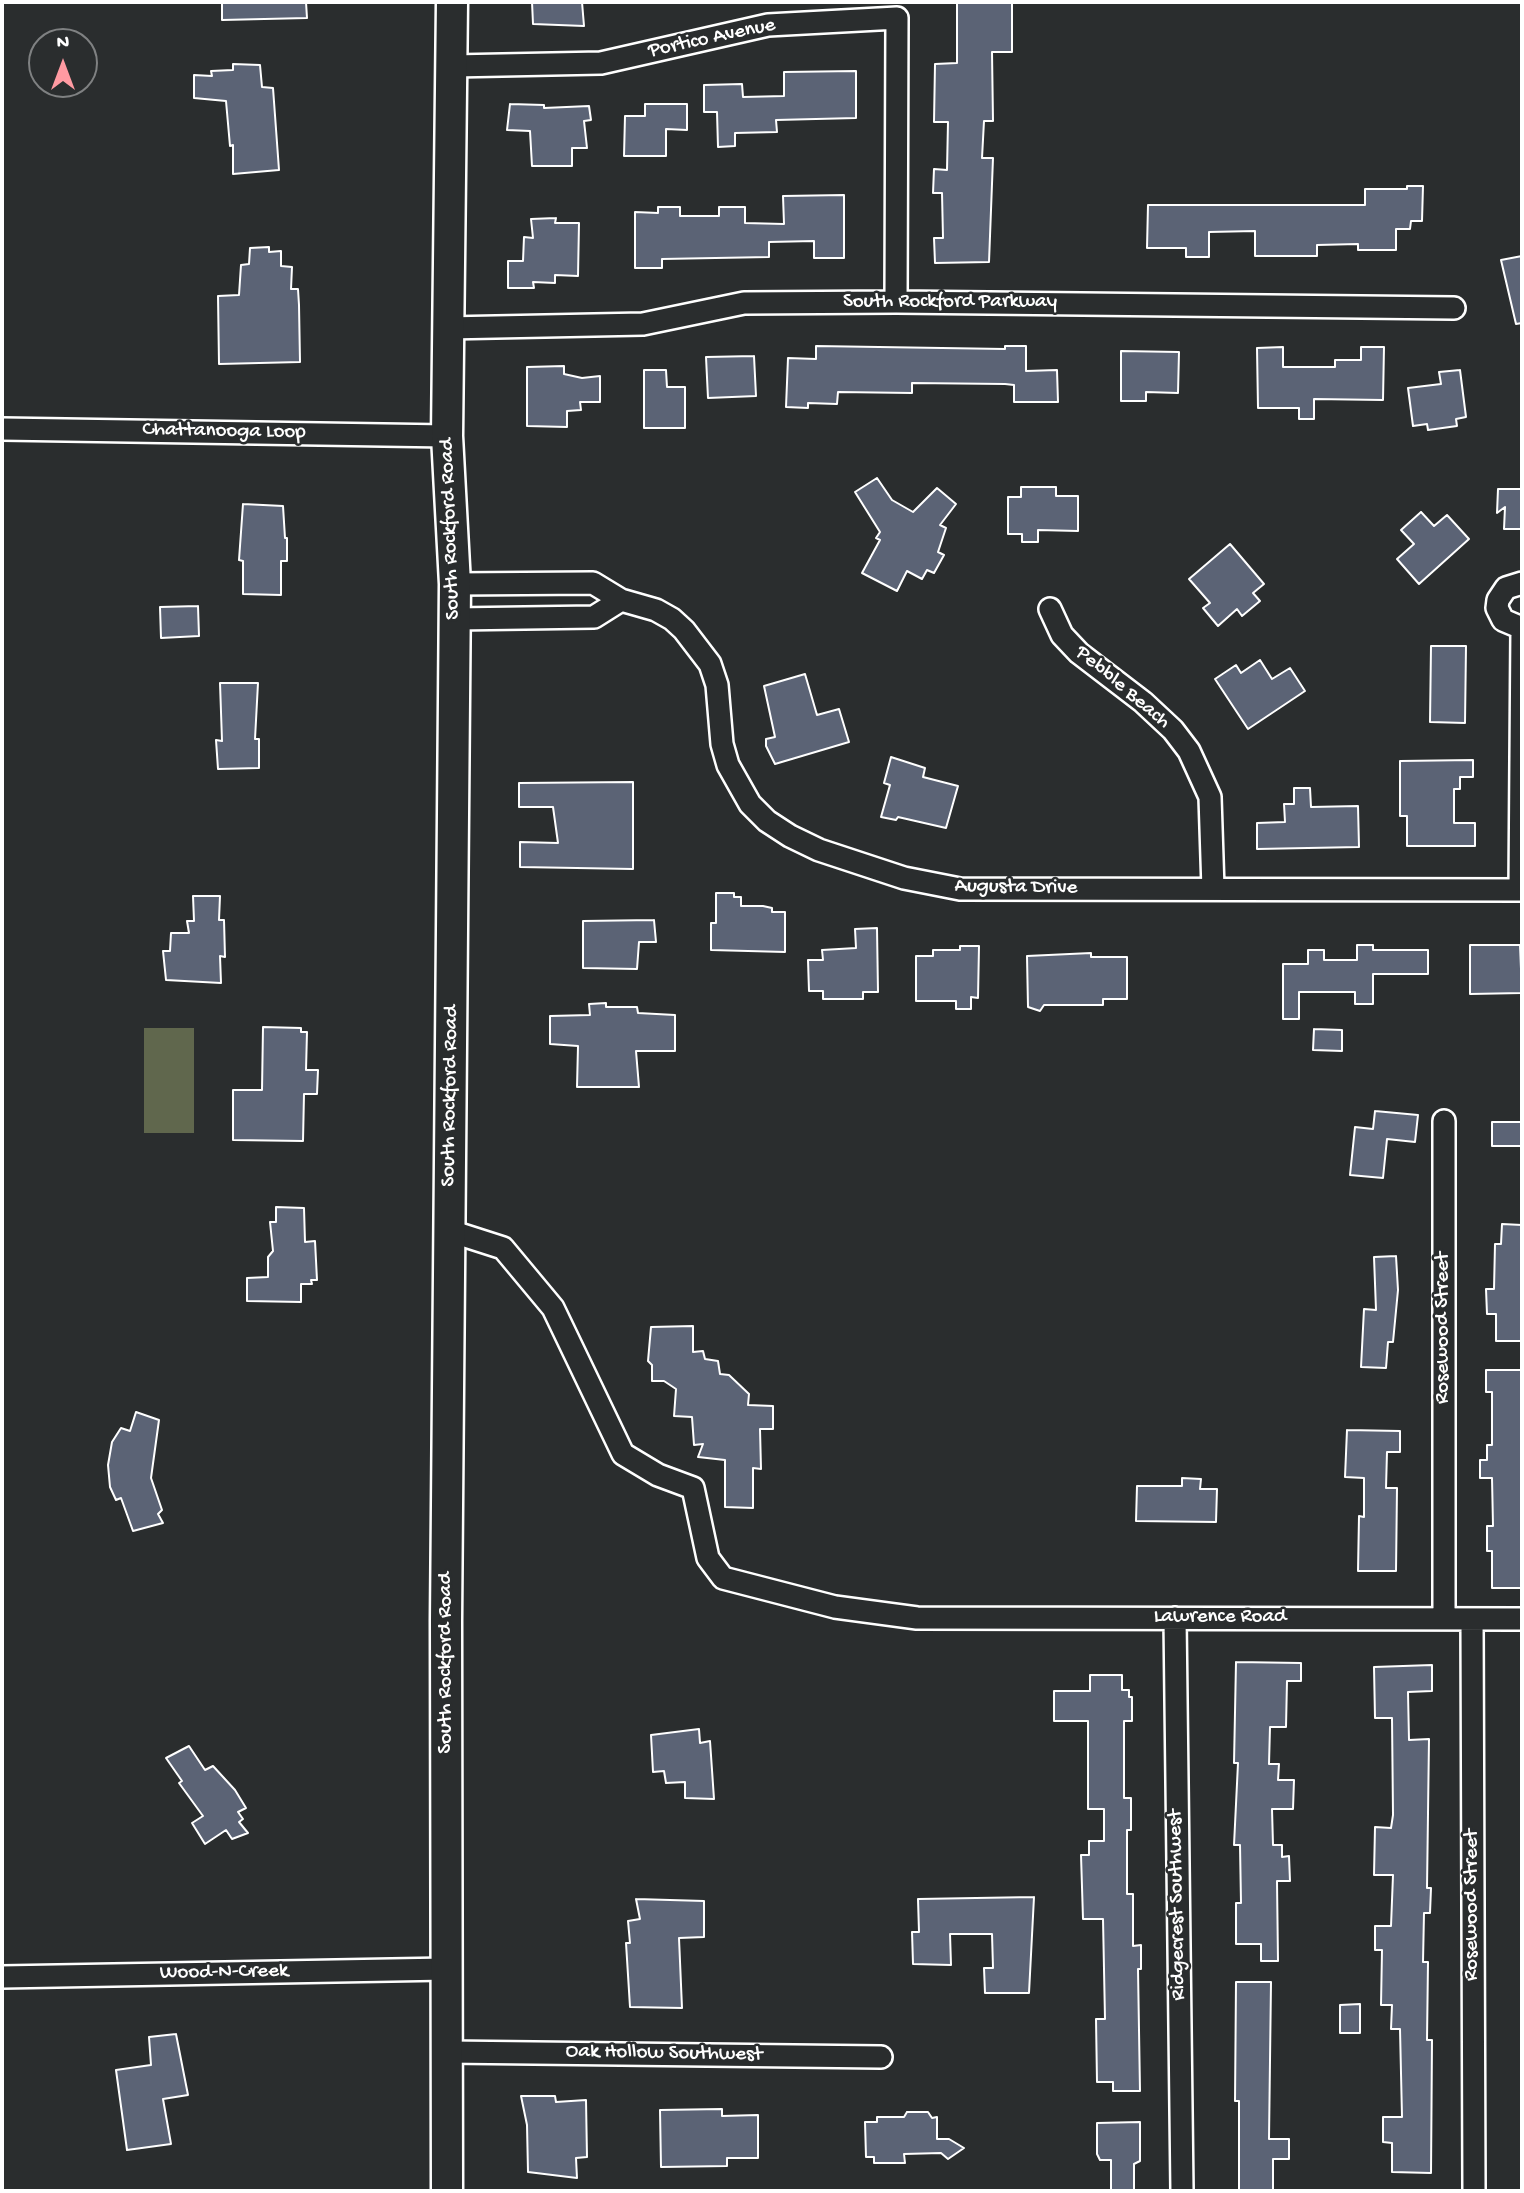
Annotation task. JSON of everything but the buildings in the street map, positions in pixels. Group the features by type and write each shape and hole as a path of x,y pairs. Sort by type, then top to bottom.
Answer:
{"street":[{"name":"South Rockford Road","path":"447,2191 455,620 447,436 452,2"},
{"name":"Portico Avenue","path":"453,66 601,63 768,24 897,18 895,302"},
{"name":"South Rockford Parkway","path":"447,328 642,324 744,303 1454,308"},
{"name":"Chattanooga Loop","path":"2,429 447,436"},
{"name":"Augusta Drive","path":"455,584 593,583 621,600 656,610 672,619 703,655 717,685 722,744 738,786 767,821 800,841 904,878 960,889 1521,890"},
{"path":"1521,890 1522,628 1503,620 1497,608 1498,600 1506,588 1522,583"},
{"path":"455,620 594,617 621,600"},
{"name":"Pebble Beach","path":"1050,610 1062,635 1079,653 1143,702 1173,730 1188,751 1210,797 1213,889"},
{"name":"Rosewood Street","path":"1444,1121 1444,1619"},
{"name":"Lawrence Road","path":"450,1231 503,1248 553,1308 624,1454 658,1475 693,1488 708,1558 723,1578 835,1607 917,1618 1522,1619"},
{"name":"Ridgecrest Southwest","path":"1175,1618 1182,2191"},
{"name":"Rosewood Street","path":"1472,1619 1474,2191"},
{"name":"Wood-N-Creek","path":"2,1977 447,1969"},
{"name":"Oak Hollow Southwest","path":"447,2052 881,2057"}],"green space":[{"path":"144,1028 194,1028 194,1133 144,1133"}]}
